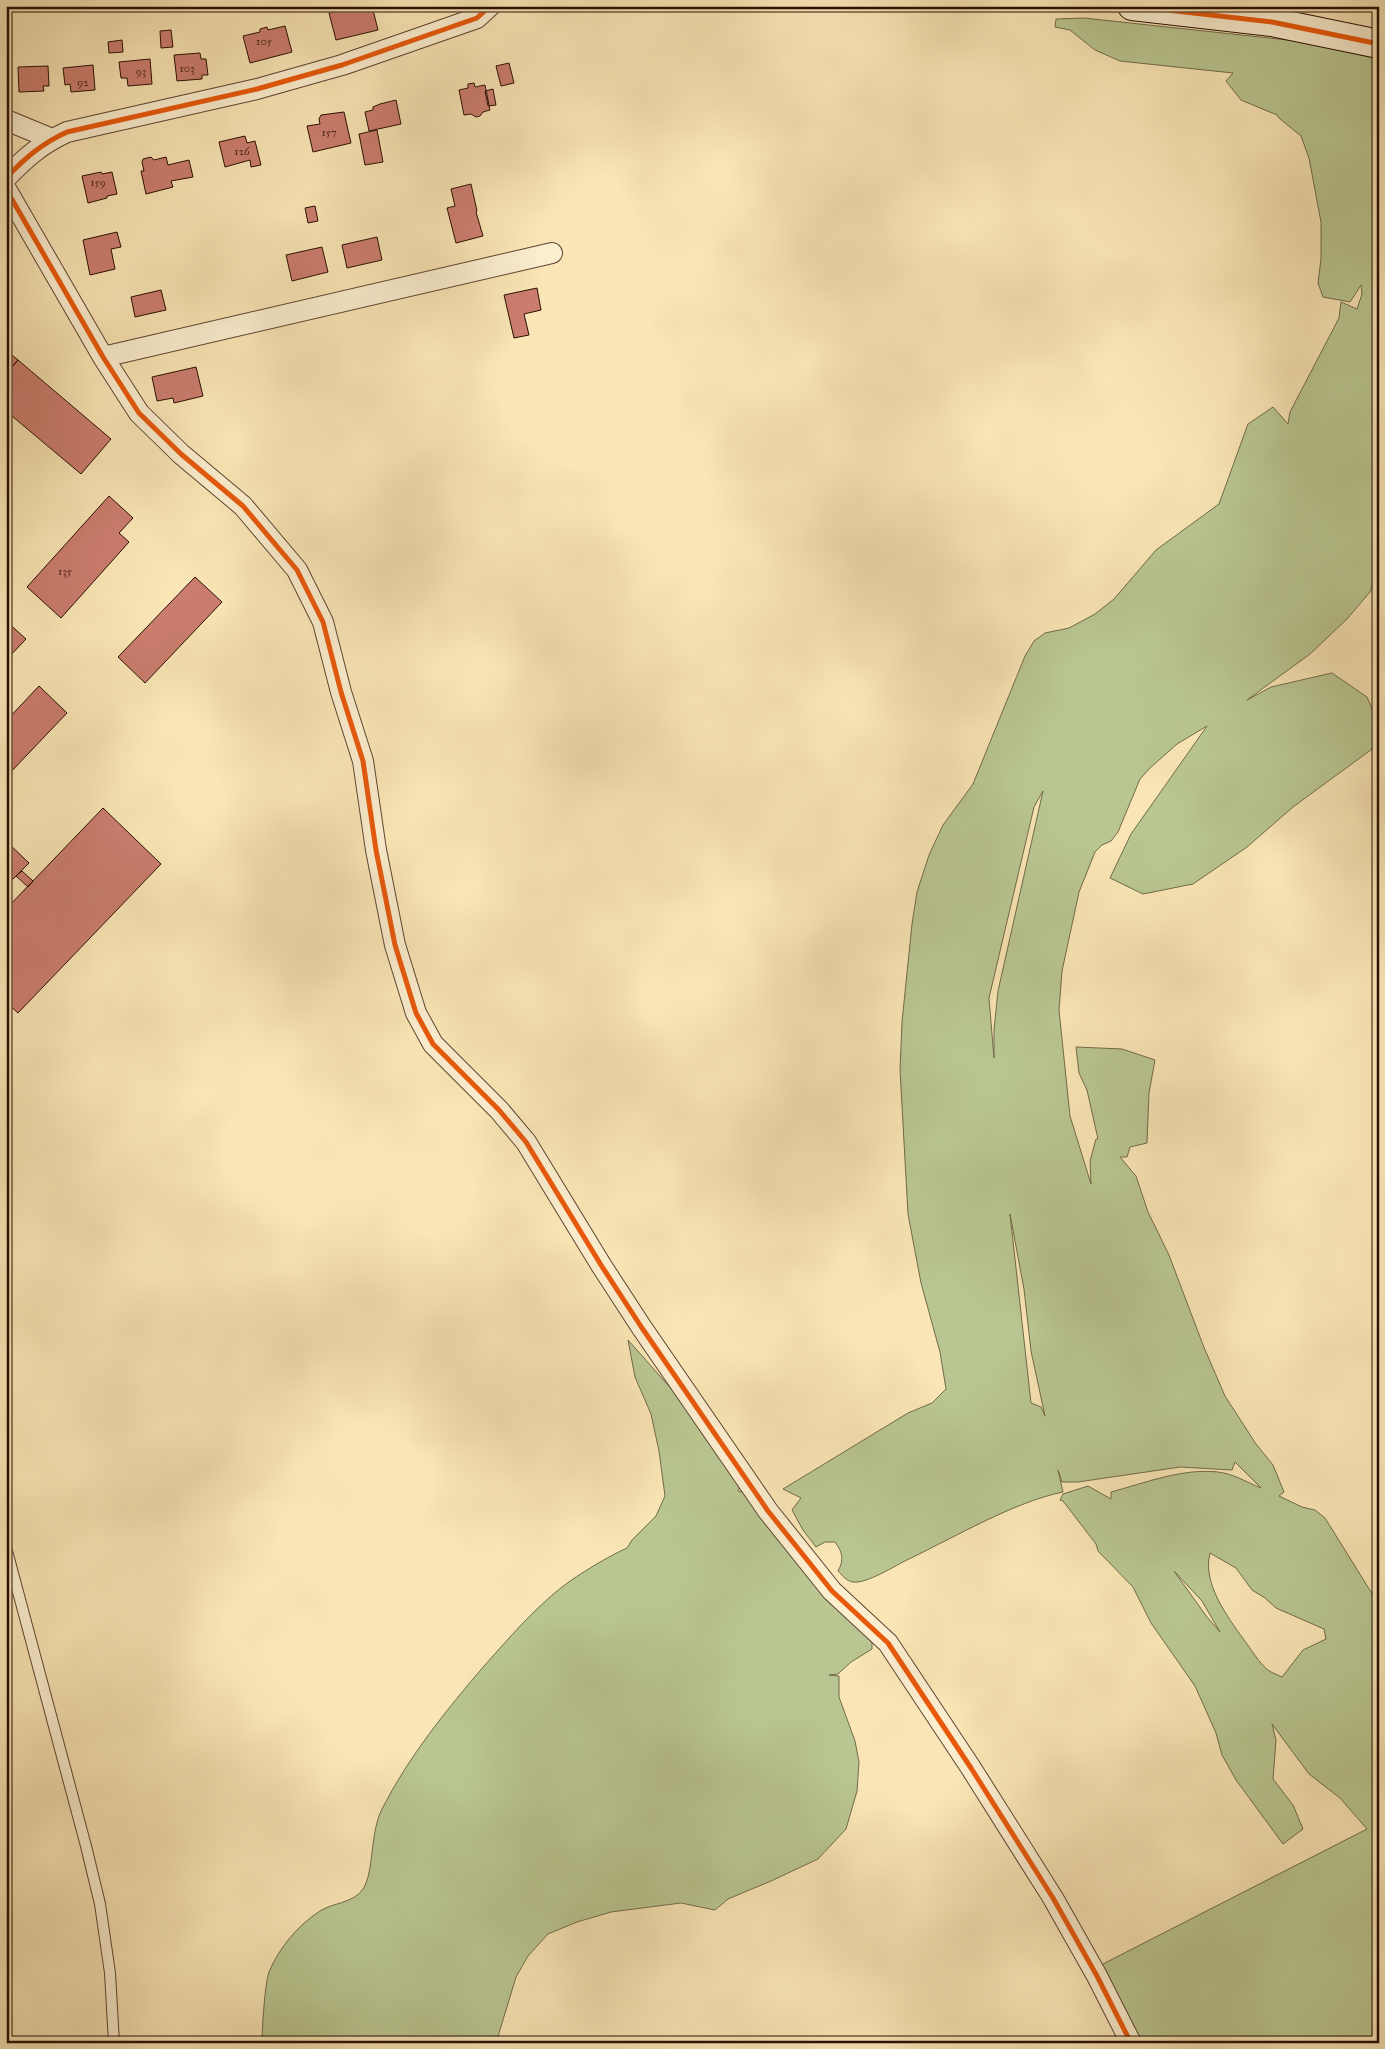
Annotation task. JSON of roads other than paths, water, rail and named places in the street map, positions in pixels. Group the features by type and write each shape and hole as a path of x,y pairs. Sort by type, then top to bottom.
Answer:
{"street":[{"path":"6,178 28,155 52,139 67,132 257,89 342,65 477,18 490,6"},
{"path":"1132,6 1272,22 1379,44"},
{"path":"6,120 52,139"},
{"path":"6,189 103,357 139,413 181,454 243,506 261,525 297,570 323,622 341,692 363,761 376,850 396,946 416,1013 433,1044 499,1110 526,1142 642,1328 768,1510 832,1590 888,1643 1053,1898 1097,1976 1131,2043"},
{"path":"103,357 552,253"}],"lane":[{"path":"6,1547 100,1904 110,1973 114,2043"}],"waterway":[{"path":"6,7 16,6"}]}
